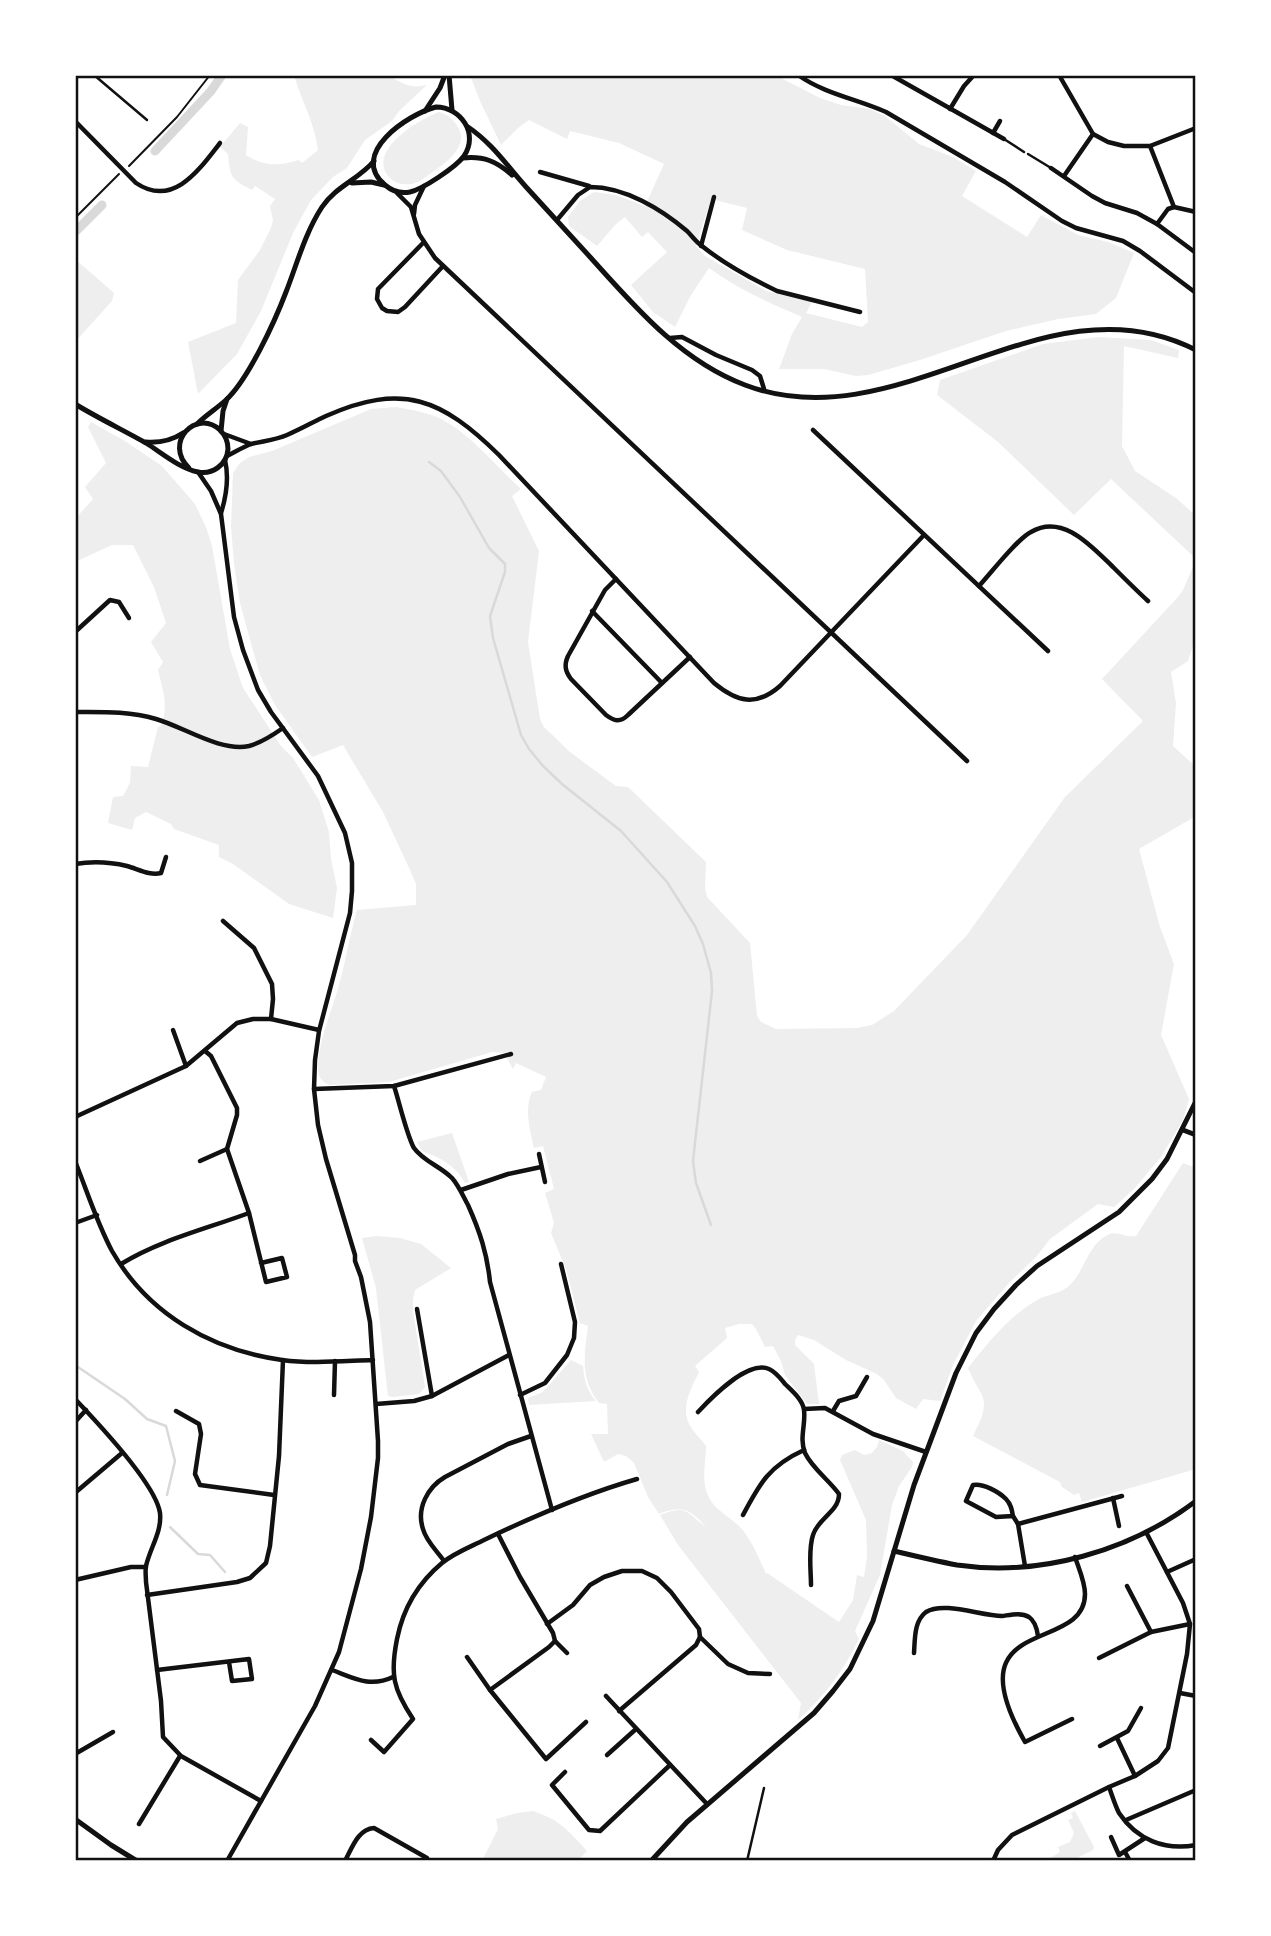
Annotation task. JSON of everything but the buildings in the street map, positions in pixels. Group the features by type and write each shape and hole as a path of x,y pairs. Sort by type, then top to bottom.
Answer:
{"street":[{"path":"447,75 452,110"},
{"path":"425,111 447,75"},
{"path":"798,75 836,95 886,112 1005,182 1062,221 1076,228 1124,242 1196,293"},
{"path":"950,109 974,75"},
{"path":"1059,75 1093,134 1108,142 1124,146 1150,146 1196,128"},
{"path":"896,76 1004,139"},
{"path":"967,761 443,266 423,243 406,200 379,179 374,161 377,148 383,139 398,127 425,111 436,107 452,110 463,118 468,127 494,151 610,279 669,338 708,367 765,392 802,397 864,394 895,387 1007,348 1061,333 1101,328 1148,332 1196,350"},
{"path":"993,132 1000,121"},
{"path":"76,124 123,171 143,187 156,191 168,191 178,186 194,173 220,144"},
{"path":"397,192 413,191 424,186 459,162 468,145 468,127"},
{"path":"1064,176 1093,134"},
{"path":"1150,146 1174,207"},
{"path":"463,158 479,157 494,161 525,186"},
{"path":"220,514 224,504 227,470 228,448 223,432 223,411 227,400 278,314 308,234 322,207 338,190 364,173 374,161"},
{"path":"1051,168 1092,197 1137,213 1157,224 1196,253"},
{"path":"540,172 590,187 614,190 662,212 701,246 777,291 860,312"},
{"path":"349,183 371,182 385,185"},
{"path":"414,215 415,205 424,186"},
{"path":"556,220 578,195 590,187"},
{"path":"701,246 715,197"},
{"path":"1157,224 1168,209 1174,207 1196,212"},
{"path":"423,243 378,289 377,299 382,308 392,312 402,310 443,266"},
{"path":"669,338 682,337 752,370 760,376 765,392"},
{"path":"75,404 198,472 211,471 222,465 226,458 251,444 287,435 328,415 369,401 397,398 427,403 454,416 478,435 714,683 725,692 744,700 758,699 780,686 924,535"},
{"path":"143,441 157,443 173,439 227,400"},
{"path":"197,424 210,424 251,444"},
{"path":"813,430 1048,651"},
{"path":"184,433 179,447 184,463 189,468"},
{"path":"198,472 211,491 220,514 232,605 243,650 258,690 318,776 345,833 352,863 347,930 319,1031 314,1089 326,1160 361,1277 370,1322 378,1458 371,1517 352,1606 332,1670 316,1706 227,1861"},
{"path":"979,586 1025,536 1038,528 1054,526 1085,541 1148,601"},
{"path":"615,579 605,590 566,661 566,673 570,680 615,721 625,718 690,657"},
{"path":"75,632 110,600 119,602 130,618"},
{"path":"593,611 662,683"},
{"path":"75,712 126,712 156,719 221,744 237,747 252,746 283,728"},
{"path":"75,864 101,862 156,875 161,873 166,857"},
{"path":"223,921 254,948 272,984 271,1019"},
{"path":"75,1117 186,1066 237,1023 271,1019 319,1031"},
{"path":"173,1030 186,1066"},
{"path":"205,1051 211,1056 237,1108 226,1149 249,1213 261,1263 266,1282 287,1277 282,1258 261,1263"},
{"path":"314,1089 394,1086 511,1054"},
{"path":"394,1086 413,1146 422,1157 454,1180 479,1230 509,1355 552,1510"},
{"path":"650,1861 707,1804 814,1713 833,1691 849,1668 873,1621 905,1512 966,1350 993,1309 1016,1285 1037,1266 1119,1212 1152,1180 1167,1159 1196,1101"},
{"path":"1183,1130 1196,1135"},
{"path":"200,1161 226,1149"},
{"path":"539,1154 545,1182"},
{"path":"75,1161 111,1248 141,1290 165,1314 195,1333 258,1356 284,1360 373,1360"},
{"path":"461,1190 508,1174 541,1167"},
{"path":"121,1264 172,1239 249,1213"},
{"path":"75,1223 97,1215"},
{"path":"520,1395 545,1383 567,1355 574,1338 575,1322 561,1264"},
{"path":"417,1309 432,1396"},
{"path":"376,1404 414,1401 432,1396 509,1355"},
{"path":"146,1595 250,1578 266,1563 272,1535 284,1360"},
{"path":"334,1395 335,1361"},
{"path":"698,1412 727,1384 761,1368 768,1368 775,1373 799,1399 804,1409 804,1450 809,1460 839,1494 836,1508 827,1513 813,1534 811,1586"},
{"path":"833,1411 839,1401 856,1396 867,1377"},
{"path":"75,1399 153,1493 160,1512 159,1530 146,1567 146,1595 163,1737 181,1756 261,1801"},
{"path":"804,1409 825,1408 873,1434 926,1452"},
{"path":"75,1422 86,1410"},
{"path":"176,1411 199,1424 201,1434 195,1474 200,1485 274,1494"},
{"path":"444,1561 422,1527 424,1500 428,1490 435,1482 497,1449 531,1436"},
{"path":"743,1515 765,1476 790,1456 804,1450"},
{"path":"76,1492 122,1453"},
{"path":"371,1740 384,1752 414,1718 401,1701 393,1677 393,1657 399,1629 410,1600 427,1577 444,1561 498,1534 602,1489 637,1479"},
{"path":"1013,1516 996,1517 966,1501 973,1485 982,1484 1005,1498 1011,1506 1018,1524 1025,1566"},
{"path":"1018,1524 1122,1496"},
{"path":"1112,1498 1119,1526"},
{"path":"894,1551 959,1565 989,1567 1046,1564 1118,1545 1146,1532 1196,1500"},
{"path":"993,1861 998,1850 1012,1835 1135,1776 1158,1761 1168,1748 1187,1654 1190,1623 1183,1603 1146,1532"},
{"path":"498,1534 555,1641 567,1653"},
{"path":"1072,1719 1025,1742 1005,1699 1002,1682 1014,1650 1038,1636 1062,1628 1075,1619 1085,1594 1075,1558"},
{"path":"1167,1572 1196,1559"},
{"path":"75,1580 131,1567 146,1567"},
{"path":"547,1624 573,1605 590,1585 604,1577 622,1571 642,1571 657,1578 671,1592 699,1629 701,1637 728,1664 748,1674 770,1674"},
{"path":"1127,1586 1151,1632"},
{"path":"914,1653 917,1624 925,1613 934,1609 946,1608 989,1616 1020,1614 1030,1617 1038,1636"},
{"path":"1099,1658 1151,1632 1190,1623"},
{"path":"619,1711 696,1645 701,1637"},
{"path":"490,1690 555,1641"},
{"path":"467,1657 546,1759 586,1722"},
{"path":"157,1670 249,1659 251,1679 232,1681 229,1662"},
{"path":"332,1670 368,1682 382,1682 393,1677"},
{"path":"1180,1693 1196,1696"},
{"path":"606,1696 707,1804"},
{"path":"1100,1746 1128,1731 1141,1708"},
{"path":"607,1755 636,1729"},
{"path":"75,1754 113,1732"},
{"path":"1117,1738 1135,1776"},
{"path":"139,1824 181,1756"},
{"path":"565,1772 552,1784 589,1830 600,1831 670,1765"},
{"path":"1109,1787 1119,1812 1145,1839 1178,1848 1196,1845"},
{"path":"1126,1820 1196,1790"},
{"path":"78,1821 137,1861"},
{"path":"345,1861 359,1835 366,1829 374,1828 428,1858"},
{"path":"1111,1837 1119,1855 1145,1839"},
{"path":"1125,1852 1130,1861"}],"lane":[{"path":"94,75 147,120"},
{"path":"1004,139 1051,168"},
{"path":"747,1861 764,1788"}],"path":[{"path":"75,218 135,161 210,75"}],"shaded area":[{"path":"294,75 388,75 407,85 427,85 392,121 365,140 347,168 333,177 311,200 293,233 261,311 237,354 198,394 188,342 236,323 238,280 260,250 270,230 273,221 270,206 275,199 255,186 252,190 236,180 231,173 228,154 220,147 240,123 248,127 246,155 259,162 278,164 299,160 302,163 318,150 314,130"},
{"path":"470,75 775,75 820,98 841,105 870,109 885,116 919,144 953,157 976,171 962,196 1027,237 1041,215 1078,235 1108,242 1134,253 1116,298 1096,314 1058,319 1006,331 868,375 856,376 824,369 779,369 792,334 802,317 731,283 709,268 691,295 675,327 653,312 631,285 667,252 648,232 642,237 625,217 597,246 569,226 568,217 580,201 594,192 615,195 645,206 664,164 619,143 570,131 567,139 529,120 501,145","holes":["711,199 747,208 742,230 787,250 865,269 868,322 862,327 806,313 812,302 766,291 705,256 696,246"]},
{"path":"439,112 452,119 460,132 461,139 455,153 416,183 403,184 393,181 384,169 384,159 389,148 418,122"},
{"path":"75,259 114,293 112,301 75,342"},
{"path":"1098,337 1151,340 1179,350 1178,358 1124,346 1122,446 1135,471 1176,498 1196,516 1196,559 1111,479 1074,515 998,442 937,395 940,380 1043,344"},
{"path":"396,407 432,415 453,426 521,489 512,496 539,551 528,642 540,719 544,727 570,752 616,786 628,787 706,862 707,897 750,943 757,1016 761,1022 776,1029 857,1028 872,1025 894,1011 967,935 1065,797 1143,721 1102,679 1177,598 1196,560 1196,636 1188,661 1171,672 1176,703 1173,746 1196,767 1196,816 1139,849 1160,927 1174,964 1161,1035 1189,1099 1183,1120 1161,1157 1134,1189 1114,1207 1098,1204 1050,1239 1008,1284 976,1321 953,1365 940,1401 923,1399 916,1409 896,1398 877,1374 846,1360 814,1340 798,1335 795,1345 814,1364 819,1404 807,1404 785,1375 773,1346 765,1347 752,1324 725,1328 727,1338 695,1366 699,1372 688,1399 686,1413 691,1427 706,1446 704,1479 708,1496 715,1506 743,1531 766,1574 839,1622 853,1600 857,1575 864,1577 867,1556 866,1520 840,1460 842,1455 855,1450 864,1455 872,1453 879,1440 903,1451 913,1462 892,1505 880,1575 855,1631 859,1639 833,1682 798,1720 801,1703 678,1545 660,1515 682,1510 706,1527 695,1516 685,1510 680,1509 659,1514 648,1497 634,1463 626,1456 618,1454 604,1462 591,1434 608,1434 607,1404 599,1403 586,1376 588,1326 580,1323 566,1269 551,1233 554,1223 545,1193 554,1189 543,1146 534,1148 528,1120 528,1105 532,1092 541,1090 546,1077 516,1063 513,1069 504,1053 492,1052 389,1082 330,1085 322,1080 319,1074 321,1044 357,910 416,905 416,884 383,812 343,745 312,757 275,705 260,675 240,603 234,564 231,527 233,473 240,463 249,457 272,451 371,409"},
{"path":"91,422 162,466 195,504 212,546 230,649 243,688 319,800 329,832 337,888 333,918 289,904 219,857 219,845 174,829 171,824 146,812 135,818 132,830 108,823 113,797 123,796 130,783 131,766 148,767 158,727 161,726 165,711 158,670 163,662 151,642 166,623 154,587 133,545 112,545 75,562 75,519 93,499 85,487 106,463 88,427"},
{"path":"452,1133 469,1182 465,1183 447,1163 422,1151 417,1142"},
{"path":"1183,1163 1196,1168 1196,1469 1082,1502 1079,1493 1074,1495 1062,1487 1060,1482 973,1436 984,1404 968,1368 1017,1314 1037,1300 1071,1284 1092,1250 1103,1238 1113,1233 1136,1236"},
{"path":"362,1238 400,1238 421,1244 451,1268 415,1290 413,1311 425,1387 419,1394 388,1396 376,1288"},
{"path":"571,1360 583,1366 586,1385 596,1401 529,1405 528,1398 543,1392"},
{"path":"533,1811 563,1826 587,1851 577,1861 482,1861 498,1829 496,1819"},
{"path":"1075,1811 1094,1847 1093,1850 1071,1861 1045,1861 1060,1852 1058,1847 1070,1842 1074,1833 1068,1820 1073,1818 1071,1813"}],"waterway":[{"path":"155,151 211,91 222,75"},
{"path":"75,232 102,205"},
{"path":"429,462 441,471 460,497 489,548 505,564 505,572 490,616 493,638 521,735 543,766 621,831 667,882 695,926 703,944 711,973 712,991 693,1161 696,1183 711,1225"},
{"path":"75,1365 125,1399 147,1419 166,1426 175,1461 167,1495"},
{"path":"170,1527 198,1554 210,1555 225,1572"}]}
